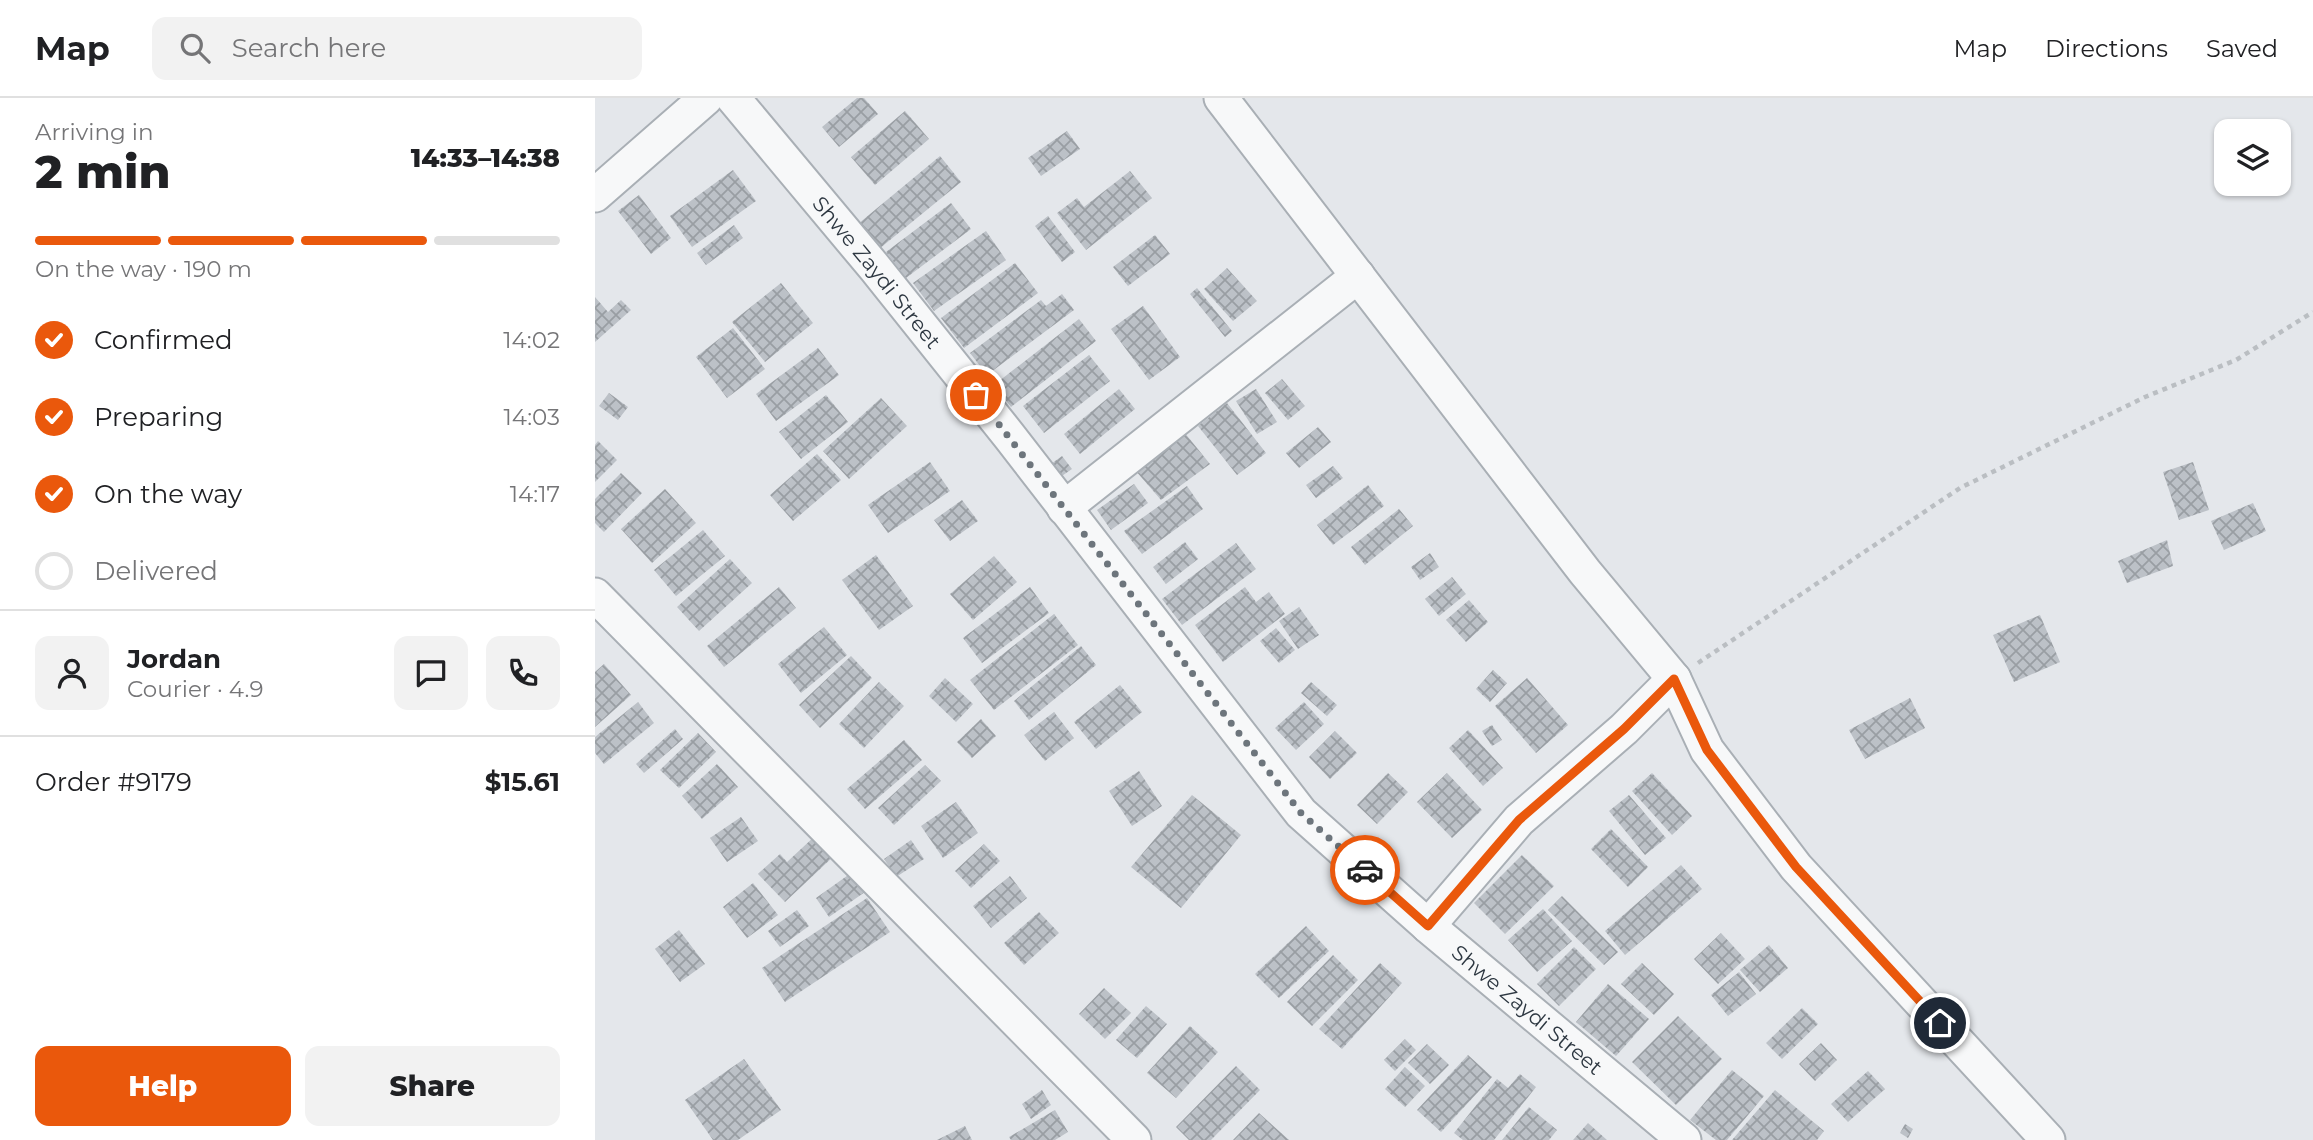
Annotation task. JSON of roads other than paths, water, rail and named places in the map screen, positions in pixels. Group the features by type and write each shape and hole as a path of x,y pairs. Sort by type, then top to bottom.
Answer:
{"street":[{"path":"595,195 705,98"},
{"name":"Shwe Zaydi Street","path":"733,98 1010,437 1301,813 1428,926 1684,1140"},
{"path":"1221,98 1585,572 1674,679 1707,750 1796,867 2048,1140"},
{"path":"1064,509 1358,276"},
{"path":"595,594 1134,1140"},
{"path":"1428,926 1519,820 1624,729 1674,679"}]}
